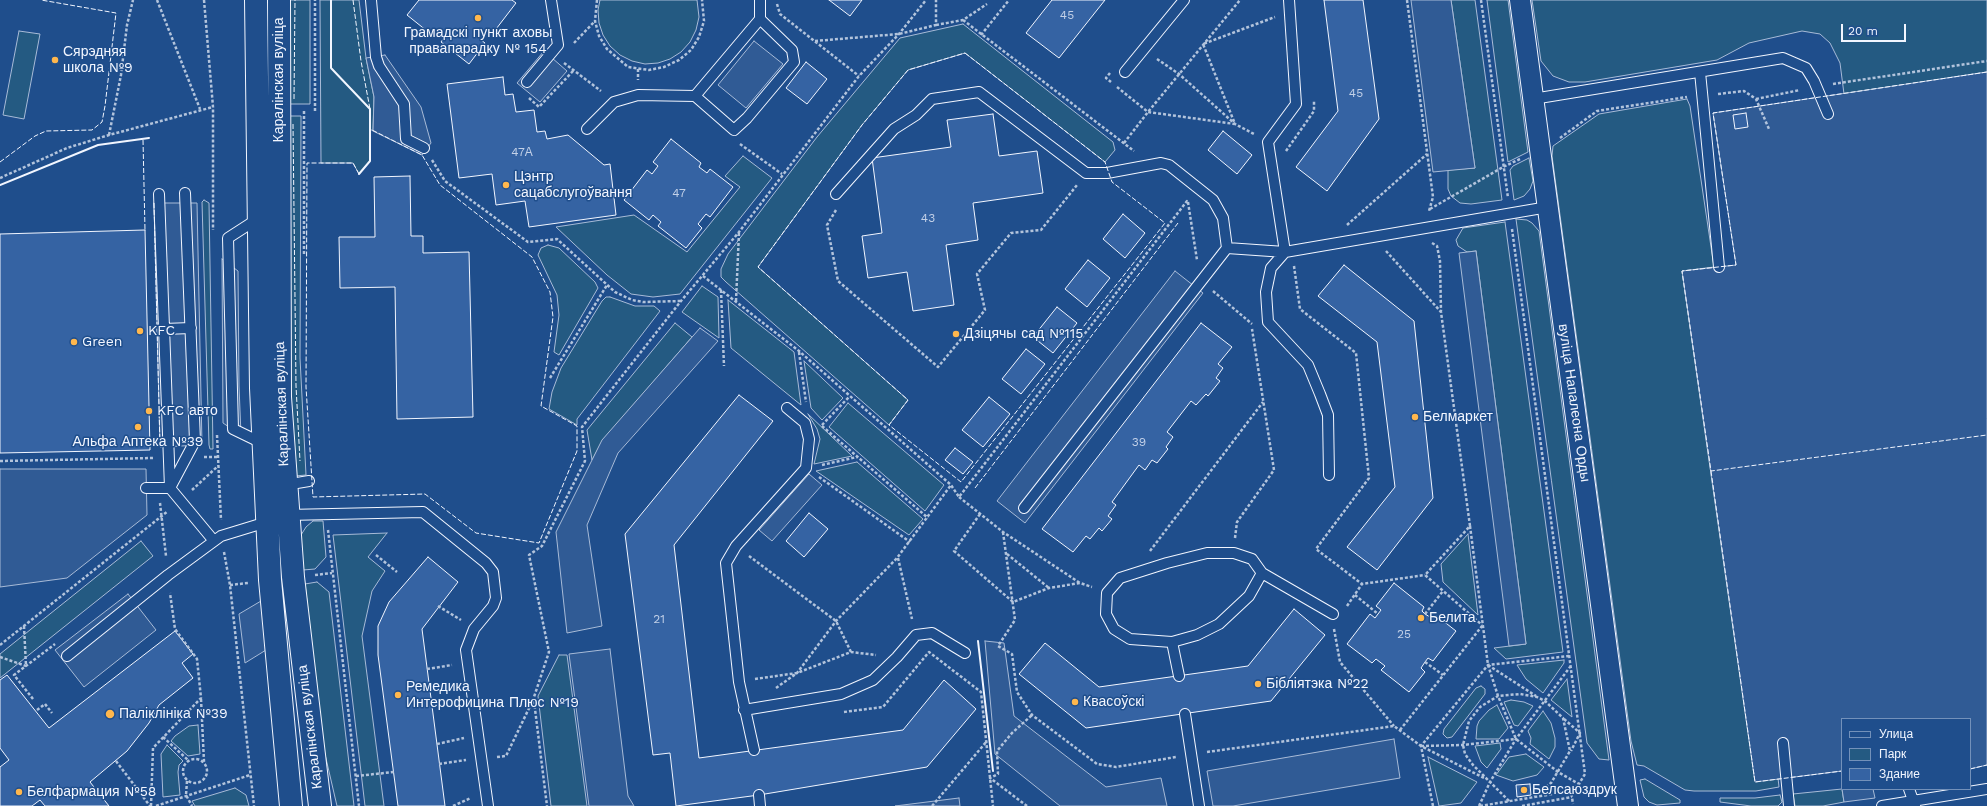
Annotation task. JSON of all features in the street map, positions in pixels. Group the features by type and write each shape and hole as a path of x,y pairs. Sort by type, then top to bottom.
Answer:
{"main road":[{"name":"Каралінская вуліца","path":"256,0 264,444 278,518 320,806"},
{"name":"Каралінская вуліца","path":"279,0 280,397 278,518 270,580 291,806"}],"street":[{"name":"вуліца Напалеона Орды","path":"1520,0 1628,806"}],"lane":[{"path":"371,0 376,57 379,66 404,104 406,140 424,148"},
{"path":"528,82 558,45 551,0"},
{"path":"695,96 760,19 760,0"},
{"path":"1125,72 1184,0"},
{"path":"1289,0 1296,104 1268,142 1285,252 1272,268 1266,292 1268,322 1308,365 1323,401 1328,414 1330,475"},
{"path":"587,128 614,102 638,95 695,96 734,130 747,118 794,62 792,50 760,19"},
{"path":"1533,99 1700,72 1766,59 1783,58 1806,68 1817,87 1828,114"},
{"path":"1700,72 1719,267"},
{"path":"836,194 894,129 916,115 932,99 979,92 1086,174 1107,173 1161,163 1169,165 1213,200 1223,218 1227,248 1200,280 1024,508"},
{"path":"170,488 195,441 185,193"},
{"path":"159,194 170,488 217,538"},
{"path":"1227,248 1285,252 1548,207"},
{"path":"259,218 228,238 233,429 264,444"},
{"path":"164,330 190,328"},
{"path":"754,750 739,682 726,563 736,546 806,468 809,439 805,423 787,408"},
{"path":"297,483 309,481"},
{"path":"146,488 170,488"},
{"path":"67,656 168,575 217,538 278,518 326,514 423,512 486,563 493,572 496,598 493,606 474,629 466,650 488,806"},
{"path":"1262,573 1249,596 1219,624 1197,635 1172,642 1130,638 1114,629 1106,614 1108,593 1120,578 1134,572 1207,553 1234,554 1252,559 1262,573 1333,614"},
{"path":"744,710 841,694 873,680 897,657 916,635 932,633 965,653"},
{"path":"1172,642 1179,676"},
{"path":"1185,714 1199,806"},
{"path":"1783,743 1789,806"},
{"path":"1882,806 1914,804 1987,789"},
{"path":"1909,790 1914,804"},
{"path":"759,795 760,806"}],"path":[{"path":"109,135 121,75 126,25 133,0"},
{"path":"156,0 200,109"},
{"path":"0,178 67,148 200,109 213,107 204,0"},
{"path":"315,0 315,111"},
{"path":"597,0 595,21 599,36 607,50 628,67 649,70 664,67 679,60 691,50 699,37 704,21 702,0"},
{"path":"776,0 780,14 859,76"},
{"path":"439,764 506,756 534,700 549,652 529,555 542,546 585,462 582,427 681,301 739,232 782,174 859,76 899,34 926,0"},
{"path":"936,0 936,25"},
{"path":"981,35 1009,0"},
{"path":"1124,143 1240,0"},
{"path":"1407,0 1433,197 1430,209"},
{"path":"1479,806 1571,791 1579,784 1585,774 1481,0"},
{"path":"815,41 899,34 963,20 987,4"},
{"path":"1204,44 1290,11"},
{"path":"963,20 1150,164"},
{"path":"569,48 595,21"},
{"path":"1204,44 1235,124"},
{"path":"1143,49 1179,74 1235,124 1268,142"},
{"path":"559,59 614,102"},
{"path":"1756,99 1817,87 1987,61"},
{"path":"1106,78 1148,112 1235,124"},
{"path":"1426,213 1430,209 1504,167 1554,142 1597,111 1703,95 1744,91 1756,99 1769,129"},
{"path":"1284,154 1314,111 1313,95"},
{"path":"304,111 304,262"},
{"path":"734,130 736,142 782,174"},
{"path":"424,148 445,181 528,242 558,239 607,286 632,300 681,301"},
{"path":"1352,226 1344,227 1427,154"},
{"path":"836,194 836,212 827,225 838,281 938,367 984,310 977,274 1011,233 1041,230 1086,174"},
{"path":"1188,201 1192,205"},
{"path":"1188,201 1200,280 1256,328"},
{"path":"959,497 1188,201"},
{"path":"736,301 739,232"},
{"path":"1427,241 1437,246 1440,261 1441,312 1488,665 1498,696 1516,739 1558,772 1579,784"},
{"path":"1381,246 1441,312"},
{"path":"1294,265 1300,309 1356,353 1369,478 1316,549 1362,584 1424,575 1470,526"},
{"path":"703,276 799,352 951,485 959,497 980,514 1003,532 1080,583 1108,593"},
{"path":"550,378 607,286"},
{"path":"721,290 724,366"},
{"path":"1251,323 1268,322"},
{"path":"1234,554 1237,522 1274,470 1251,323"},
{"path":"799,352 806,403"},
{"path":"822,426 849,397"},
{"path":"1134,572 1263,401"},
{"path":"817,420 857,457 928,518"},
{"path":"217,438 217,538 230,585 254,806"},
{"path":"806,468 857,457"},
{"path":"0,461 156,458"},
{"path":"0,645 181,501 218,466"},
{"path":"806,468 910,542"},
{"path":"797,673 836,621 897,558 951,485"},
{"path":"326,514 359,806"},
{"path":"980,514 954,551 1013,602"},
{"path":"1003,532 1015,620 998,646 1012,654 1017,692 1032,716 1097,764 1116,767 1394,726"},
{"path":"736,546 836,621 851,652"},
{"path":"1007,554 1049,588"},
{"path":"376,555 396,572"},
{"path":"897,558 916,635 929,652 981,692 993,806"},
{"path":"1424,575 1482,625"},
{"path":"1013,602 1049,588 1080,583"},
{"path":"1346,607 1362,584"},
{"path":"1425,614 1443,591"},
{"path":"1355,595 1378,614"},
{"path":"1400,730 1482,625"},
{"path":"24,626 26,666"},
{"path":"1333,626 1340,662 1394,726 1421,746 1486,779 1509,801"},
{"path":"174,627 197,659 201,698 204,762 207,770 205,777 195,783 187,781"},
{"path":"33,699 14,676 49,648"},
{"path":"739,682 797,673 851,652 897,657"},
{"path":"838,712 883,707 929,652"},
{"path":"1421,746 1488,665 1569,656"},
{"path":"0,657 26,666"},
{"path":"1425,662 1443,675"},
{"path":"427,669 459,663"},
{"path":"1488,665 1545,701 1580,734"},
{"path":"1479,806 1490,782 1516,739 1570,667"},
{"path":"1486,779 1465,754 1463,745 1469,721 1480,707 1498,696 1520,694 1537,697"},
{"path":"151,806 153,748 201,698"},
{"path":"534,700 547,806"},
{"path":"38,710 45,704 52,713"},
{"path":"990,778 998,774 997,751 1012,733 1032,716"},
{"path":"1563,718 1570,751"},
{"path":"1534,797 1551,783 1580,734"},
{"path":"163,737 188,760"},
{"path":"436,744 468,738"},
{"path":"1421,746 1463,745 1516,739"},
{"path":"932,806 987,741"},
{"path":"1421,746 1433,806"},
{"path":"192,806 186,795 187,781 182,770 188,760 196,758 204,762"},
{"path":"116,762 151,806"},
{"path":"356,776 394,772"},
{"path":"156,806 250,775"},
{"path":"990,778 1027,806"},
{"path":"1571,791 1573,804"},
{"path":"453,806 474,797"},
{"path":"1522,806 1572,797"},
{"path":"1529,798 1531,804"}],"green space":[{"path":"288,0 310,0 310,104 288,104"},
{"path":"320,0 359,0 366,58 374,97 373,131 370,129 370,161 359,174 353,163 321,163"},
{"path":"600,0 697,0 699,17 696,30 690,42 681,52 670,59 658,63 645,64 632,61 620,55 610,46 603,35 599,23 598,10"},
{"path":"1451,0 1475,0 1502,200 1471,204 1460,203 1451,196 1448,189 1448,170 1475,168"},
{"path":"1487,0 1508,0 1528,152 1508,162"},
{"path":"1532,0 1987,0 1987,72 1844,94 1840,63 1830,43 1820,34 1802,31 1749,43 1717,60 1585,82 1569,82 1553,76 1541,61"},
{"path":"963,24 1113,142 1115,150 1105,162 965,53 908,70 862,125 758,267 908,400 889,425 726,282 721,277 721,269 728,254 817,137 900,38"},
{"path":"19,31 40,34 24,119 3,115"},
{"path":"1687,99 1690,106 1714,267 1682,271 1755,781 1778,778 1779,787 1756,791 1685,790 1644,766 1637,765 1631,741 1552,156 1553,146 1599,114"},
{"path":"288,116 301,116 300,358 306,475 295,476 291,419"},
{"path":"743,156 772,178 680,294 653,297 631,294 607,275 556,227 634,215 687,252 740,187 725,176"},
{"path":"1529,158 1533,181 1530,189 1524,196 1514,200 1510,170 1513,166"},
{"path":"204,200 209,203 213,449 210,449 209,445 202,202"},
{"path":"1516,219 1527,220 1539,231 1609,760 1599,759 1587,743"},
{"path":"1505,222 1563,652 1506,659 1494,648 1526,644 1476,251 1467,252 1458,246 1456,240 1463,228"},
{"path":"548,245 559,248 595,282 598,288 559,355 554,352 559,315 557,295 538,255 541,248"},
{"path":"702,286 718,297 719,338 682,312"},
{"path":"606,297 635,306 654,306 660,311 577,419 577,425 549,409 552,392 561,368 602,301"},
{"path":"728,300 794,352 801,405 731,348"},
{"path":"675,323 692,337 603,440 592,460 587,430"},
{"path":"804,361 843,398 822,420 811,408"},
{"path":"848,403 944,485 925,511 829,427"},
{"path":"808,414 852,456 814,464 820,439 817,429"},
{"path":"857,462 923,519 909,535 816,471"},
{"path":"313,521 323,521 326,557 315,569 303,570 301,535 306,527"},
{"path":"387,533 368,557 385,571 372,591 362,636 384,806 365,806 333,535"},
{"path":"1468,534 1478,615 1443,582 1441,564"},
{"path":"141,541 153,556 0,678 0,654"},
{"path":"317,582 329,592 354,806 337,806 324,750 305,584"},
{"path":"559,655 567,655 587,806 551,806 538,696"},
{"path":"1564,660 1564,663 1543,693 1526,679 1517,665"},
{"path":"1567,679 1572,717 1551,700"},
{"path":"1481,686 1485,689 1485,694 1452,737 1447,738 1443,734 1444,729 1476,688"},
{"path":"1511,700 1524,702 1533,706 1518,726 1514,725 1504,702"},
{"path":"1497,705 1508,728 1499,739 1476,739 1479,721 1489,710"},
{"path":"1543,711 1551,723 1555,738 1555,747 1549,759 1530,744 1531,738 1528,731"},
{"path":"198,725 200,754 188,756 171,741 175,736 189,726"},
{"path":"1500,743 1501,749 1487,768 1481,762 1475,746"},
{"path":"167,745 183,761 179,765 178,772 180,795 163,797 161,754"},
{"path":"1526,754 1544,767 1537,775 1513,781 1496,775 1509,757"},
{"path":"1428,757 1477,782 1461,803 1439,806"},
{"path":"1645,779 1680,800 1680,803 1657,805 1649,802 1644,797 1640,780"},
{"path":"235,788 246,795 249,806 195,806 192,801"},
{"path":"1841,789 1844,802 1823,806 1795,806 1793,794"},
{"path":"1780,795 1782,802 1778,806 1751,806 1720,802 1720,798 1755,798"}],"shaded area":[{"path":"1411,0 1451,0 1475,168 1433,172"},
{"path":"754,41 783,64 746,108 718,85"},
{"path":"544,51 567,71 540,102 517,83"},
{"path":"385,55 421,107 431,143 422,155 373,131 374,97 366,58"},
{"path":"1987,72 1987,765 1971,769 1971,718 1841,718 1841,771 1755,782 1682,271 1736,265 1713,113"},
{"path":"154,203 197,203 202,445 160,447"},
{"path":"1476,251 1526,644 1509,646 1459,253"},
{"path":"222,259 238,271 241,435 223,423"},
{"path":"1175,271 1203,293 1025,523 997,501"},
{"path":"700,328 718,341 618,453 587,525 602,626 567,633 556,532 602,440"},
{"path":"0,469 146,469 147,515 67,578 0,587"},
{"path":"809,474 822,485 772,541 759,530"},
{"path":"128,594 156,630 84,687 55,650"},
{"path":"261,601 266,650 245,663 239,614"},
{"path":"985,641 1004,643 1014,716 1106,787 1161,778 1167,806 1060,806 995,754"},
{"path":"610,649 628,796 634,806 589,806 569,654"},
{"path":"1394,739 1400,778 1233,806 1213,806 1207,771"},
{"path":"1842,790 1873,790 1875,798 1844,802"},
{"path":"959,798 960,806 895,806"}],"building":[{"path":"419,0 512,0 516,3 493,33 488,30 481,40 485,43 469,64 441,42 444,38 435,31 432,35 407,15"},
{"path":"829,0 862,0 850,16"},
{"path":"1052,0 1105,0 1059,58 1026,33"},
{"path":"1324,0 1363,0 1379,119 1327,191 1296,167 1338,111"},
{"path":"806,62 827,79 807,104 786,88"},
{"path":"503,77 505,95 513,94 516,112 534,110 537,132 545,131 547,139 568,135 604,165 610,164 616,215 529,227 525,201 496,205 492,174 459,178 447,84"},
{"path":"1746,113 1748,127 1735,129 1733,115"},
{"path":"993,114 999,156 1037,151 1043,193 973,203 978,240 946,245 954,305 913,311 907,272 868,278 862,236 882,233 872,158 951,147 947,120"},
{"path":"1223,131 1252,155 1237,174 1208,150"},
{"path":"671,139 701,163 699,167 707,173 710,169 733,187 710,217 706,214 698,224 702,228 686,248 658,226 661,222 653,215 649,220 624,200 647,170 652,174 658,166 653,162"},
{"path":"410,176 411,236 423,236 423,253 469,252 473,417 397,419 395,287 340,288 339,237 375,237 374,177"},
{"path":"1123,214 1145,233 1125,258 1103,239"},
{"name":"Green","path":"145,230 150,450 0,453 0,234"},
{"path":"1088,260 1110,278 1087,307 1065,289"},
{"path":"1344,265 1414,321 1433,498 1377,570 1347,547 1395,487 1377,342 1318,296"},
{"path":"1057,307 1077,323 1053,353 1033,337"},
{"path":"1201,323 1232,347 1218,364 1223,368 1216,378 1220,381 1208,396 1206,394 1196,405 1191,401 1167,432 1173,437 1166,447 1168,449 1157,463 1152,460 1145,470 1139,465 1112,502 1116,505 1108,516 1112,519 1102,531 1099,528 1090,539 1086,536 1073,552 1042,529"},
{"path":"1026,349 1045,364 1021,394 1002,379"},
{"path":"739,395 773,421 674,545 699,758 903,730 944,680 976,709 927,767 759,795 676,806 670,753 653,755 625,534"},
{"path":"989,397 1010,414 983,447 962,430"},
{"path":"955,448 973,462 963,474 945,460"},
{"path":"809,513 828,529 804,557 786,541"},
{"path":"428,557 458,582 422,629 445,806 398,806 378,655 378,626 389,602"},
{"path":"1394,583 1424,607 1422,611 1425,614 1430,617 1433,613 1456,631 1433,661 1428,658 1421,668 1425,672 1409,692 1381,670 1385,666 1376,659 1372,663 1347,644 1370,614 1375,618 1381,610 1376,606"},
{"path":"1294,609 1325,635 1271,701 1086,728 1019,674 1045,643 1099,687 1248,666"},
{"name":"Паліклініка №39","path":"175,631 193,654 182,663 193,678 159,705 149,723 127,751 90,782 109,806 45,806 40,800 32,806 0,806 0,767 9,760 0,748 0,680 7,675 49,728"},
{"name":"Белсаюздрук","path":"1530,784 1531,795 1517,797 1516,785"}],"fence":[{"path":"0,162 35,136 46,131 92,130 102,122 116,13 41,0"},
{"path":"294,99 295,0"},
{"path":"353,0 361,61 370,109"},
{"path":"965,53 1105,162 1112,182 1165,223 961,482 889,425 908,400 758,267 862,125 908,70 965,53"},
{"path":"1987,72 1713,113 1736,265 1682,271 1711,471 1987,435"},
{"path":"293,124 296,386 300,461"},
{"path":"359,174 353,163 307,163 306,387 313,497 425,494 476,533 539,543 577,451 577,426 541,406 553,317 550,292 532,257 440,185 422,155 370,129"},
{"path":"143,140 145,230"},
{"path":"154,203 160,447"},
{"path":"975,488 1178,223"},
{"path":"1711,471 1755,782 1841,771"},
{"path":"1971,769 1987,765"}],"wall":[{"path":"331,0 331,68 370,109 370,161 359,174"},
{"path":"0,185 98,145 149,138"},
{"path":"978,641 993,771"}],"place":[{"name":"Грамадскі пункт аховы правапарадку № 154","path":"478,18"},
{"name":"Сярэдняя школа №9","path":"55,60"},
{"name":"Цэнтр сацабслугоўвання","path":"506,185"},
{"name":"KFC","path":"140,331"},
{"name":"Дзіцячы сад №115","path":"956,334"},
{"name":"Green","path":"74,342"},
{"name":"KFC авто","path":"149,411"},
{"name":"Белмаркет","path":"1415,417"},
{"name":"Альфа Аптека №39","path":"138,427"},
{"name":"Белита","path":"1421,618"},
{"name":"Бібліятэка №22","path":"1258,684"},
{"name":"Ремедика Интерофицина Плюс №19","path":"398,695"},
{"name":"Квасоўскі","path":"1075,702"},
{"name":"Паліклініка №39","path":"110,714"},
{"name":"Белсаюздрук","path":"1524,790"},
{"name":"Белфармация №58","path":"19,792"}]}
